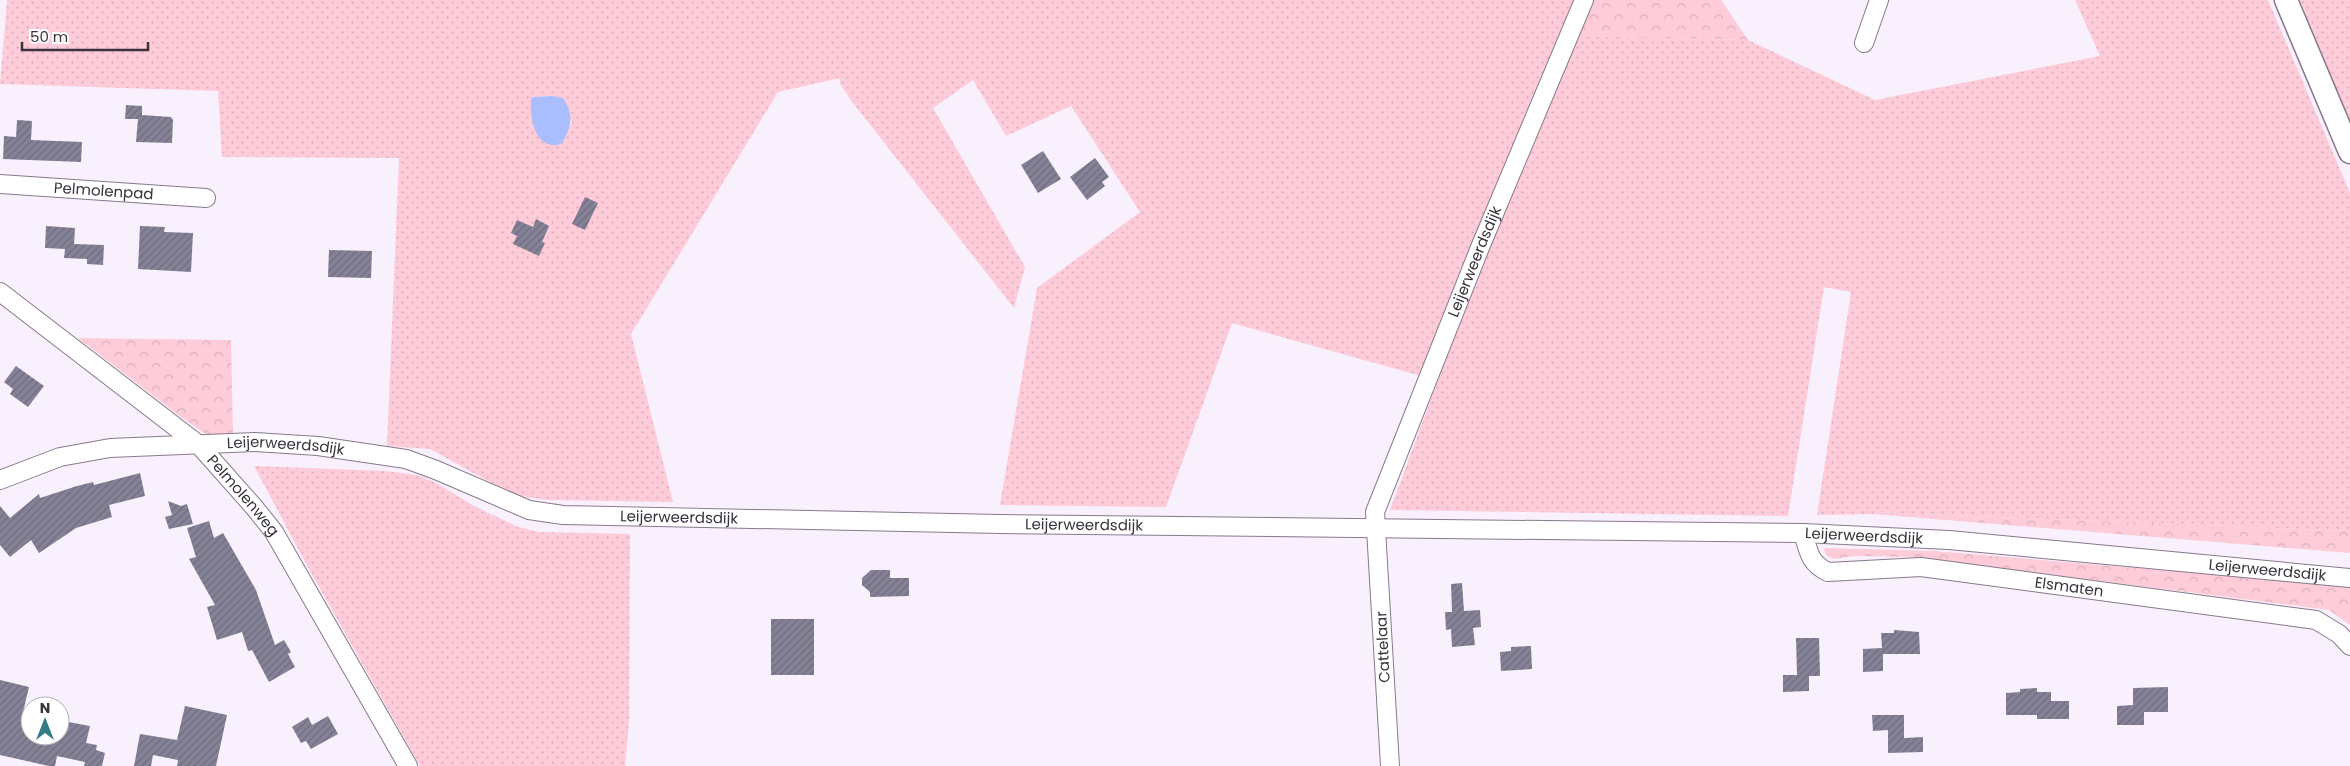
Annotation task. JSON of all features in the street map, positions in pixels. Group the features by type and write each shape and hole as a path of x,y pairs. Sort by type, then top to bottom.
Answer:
{"main road":[{"path":"2286,0 2350,152"}],"street":[{"name":"Leijerweerdsdijk","path":"1376,527 1375,512 1424,385 1554,67 1584,0"},
{"path":"1864,43 1879,0"},
{"name":"Pelmolenpad","path":"0,184 206,198"},
{"name":"Pelmolenweg","path":"0,292 199,445 254,507 274,532 408,766"},
{"name":"Leijerweerdsdijk","path":"0,480 32,466 110,448 255,442 338,448 406,459 529,510 563,515 1000,524 1803,533 1949,540 2350,578"},
{"name":"Cattelaar","path":"1376,527 1390,766"},
{"name":"Elsmaten","path":"1803,533 1811,559 1817,567 1828,572 1921,568 2316,620 2339,634 2350,646"}],"green space":[{"path":"7,0 1574,0 1460,272 1421,376 1232,323 1166,507 1000,505 1037,288 1140,212 1071,106 1006,136 973,80 933,108 1025,267 1014,308 853,103 840,84 840,78 778,92 631,334 673,502 547,500 526,497 504,490 430,449 387,446 399,158 222,157 218,91 0,84","holes":["552,96 572,122 566,136 533,97"]},
{"path":"1590,0 1721,0 1748,40 1574,36"},
{"path":"2075,0 2268,0 2350,193 2350,531 1874,512 1873,514 1817,515 1851,292 1824,287 1788,516 1390,510 1478,272 1574,36 1748,40 1875,100 2100,56"},
{"path":"2300,0 2350,0 2350,123"},
{"path":"78,338 231,340 233,434 210,437"},
{"path":"254,466 385,471 417,475 434,482 476,507 518,527 539,532 630,534 629,721 625,766 420,766 310,571"},
{"path":"1874,512 2350,531 2350,553 1873,514"},
{"path":"1824,548 1935,551 2350,586 2350,625 2329,610 1911,557 1855,556 1833,559 1826,555"}],"water":[{"path":"552,96 563,98 569,110 570,121 568,132 561,144 552,145 545,143 536,132 533,124 531,100 533,97"}],"building":[{"path":"126,105 142,106 142,115 171,117 173,120 172,143 136,142 138,119 125,119"},
{"path":"17,120 32,121 31,140 82,142 81,162 3,159 4,136 16,137"},
{"path":"1043,151 1061,179 1038,193 1021,165"},
{"path":"1095,158 1109,177 1102,182 1105,186 1087,200 1070,177"},
{"path":"585,197 598,203 585,230 572,224"},
{"path":"536,219 549,226 542,242 545,243 539,256 513,244 517,236 511,233 517,220 533,227"},
{"path":"46,226 75,228 74,244 104,245 103,265 87,264 87,259 64,258 65,249 45,248"},
{"path":"140,226 165,227 164,232 193,233 191,272 138,269"},
{"path":"329,250 372,251 371,278 328,277"},
{"path":"16,366 44,386 28,407 10,394 13,389 4,382"},
{"path":"140,473 145,496 109,505 112,517 76,528 39,553 31,540 10,557 0,545 0,506 10,518 39,494 40,498 93,482 94,485"},
{"path":"168,501 181,506 187,504 193,524 169,529 165,517 172,515"},
{"path":"209,521 214,538 223,533 256,590 275,645 284,640 291,652 288,654 295,667 269,682 252,650 248,651 242,632 217,640 207,607 215,605 189,559 196,557 187,528"},
{"path":"871,570 890,570 890,578 909,578 909,596 870,597 870,592 862,585 862,578"},
{"path":"1462,583 1464,611 1480,610 1481,627 1473,628 1475,645 1452,647 1451,629 1446,630 1445,612 1452,612 1451,584"},
{"path":"771,619 814,619 814,675 771,675"},
{"path":"1894,630 1919,632 1920,654 1883,654 1883,671 1863,672 1863,649 1882,648 1881,633 1894,633"},
{"path":"1796,638 1819,638 1820,676 1809,676 1809,691 1783,692 1783,675 1797,675"},
{"path":"1531,646 1532,669 1501,671 1500,652 1511,651 1511,647"},
{"path":"0,680 29,687 27,696 20,696 20,746 70,746 70,722 90,726 86,743 97,745 96,750 105,753 102,766 84,766 85,762 57,756 55,766 49,766 0,755"},
{"path":"2168,687 2168,712 2144,712 2144,725 2117,725 2117,706 2133,705 2133,688"},
{"path":"2037,688 2037,692 2051,692 2051,701 2069,701 2069,719 2037,719 2037,715 2006,715 2006,693 2020,692 2020,689"},
{"path":"185,706 227,715 216,766 177,766 178,760 153,755 151,766 134,766 140,734 177,740"},
{"path":"1872,715 1904,715 1904,738 1923,737 1923,752 1888,753 1888,730 1873,731"},
{"path":"328,716 338,734 311,749 306,741 301,743 292,727 308,717 312,725"}]}
